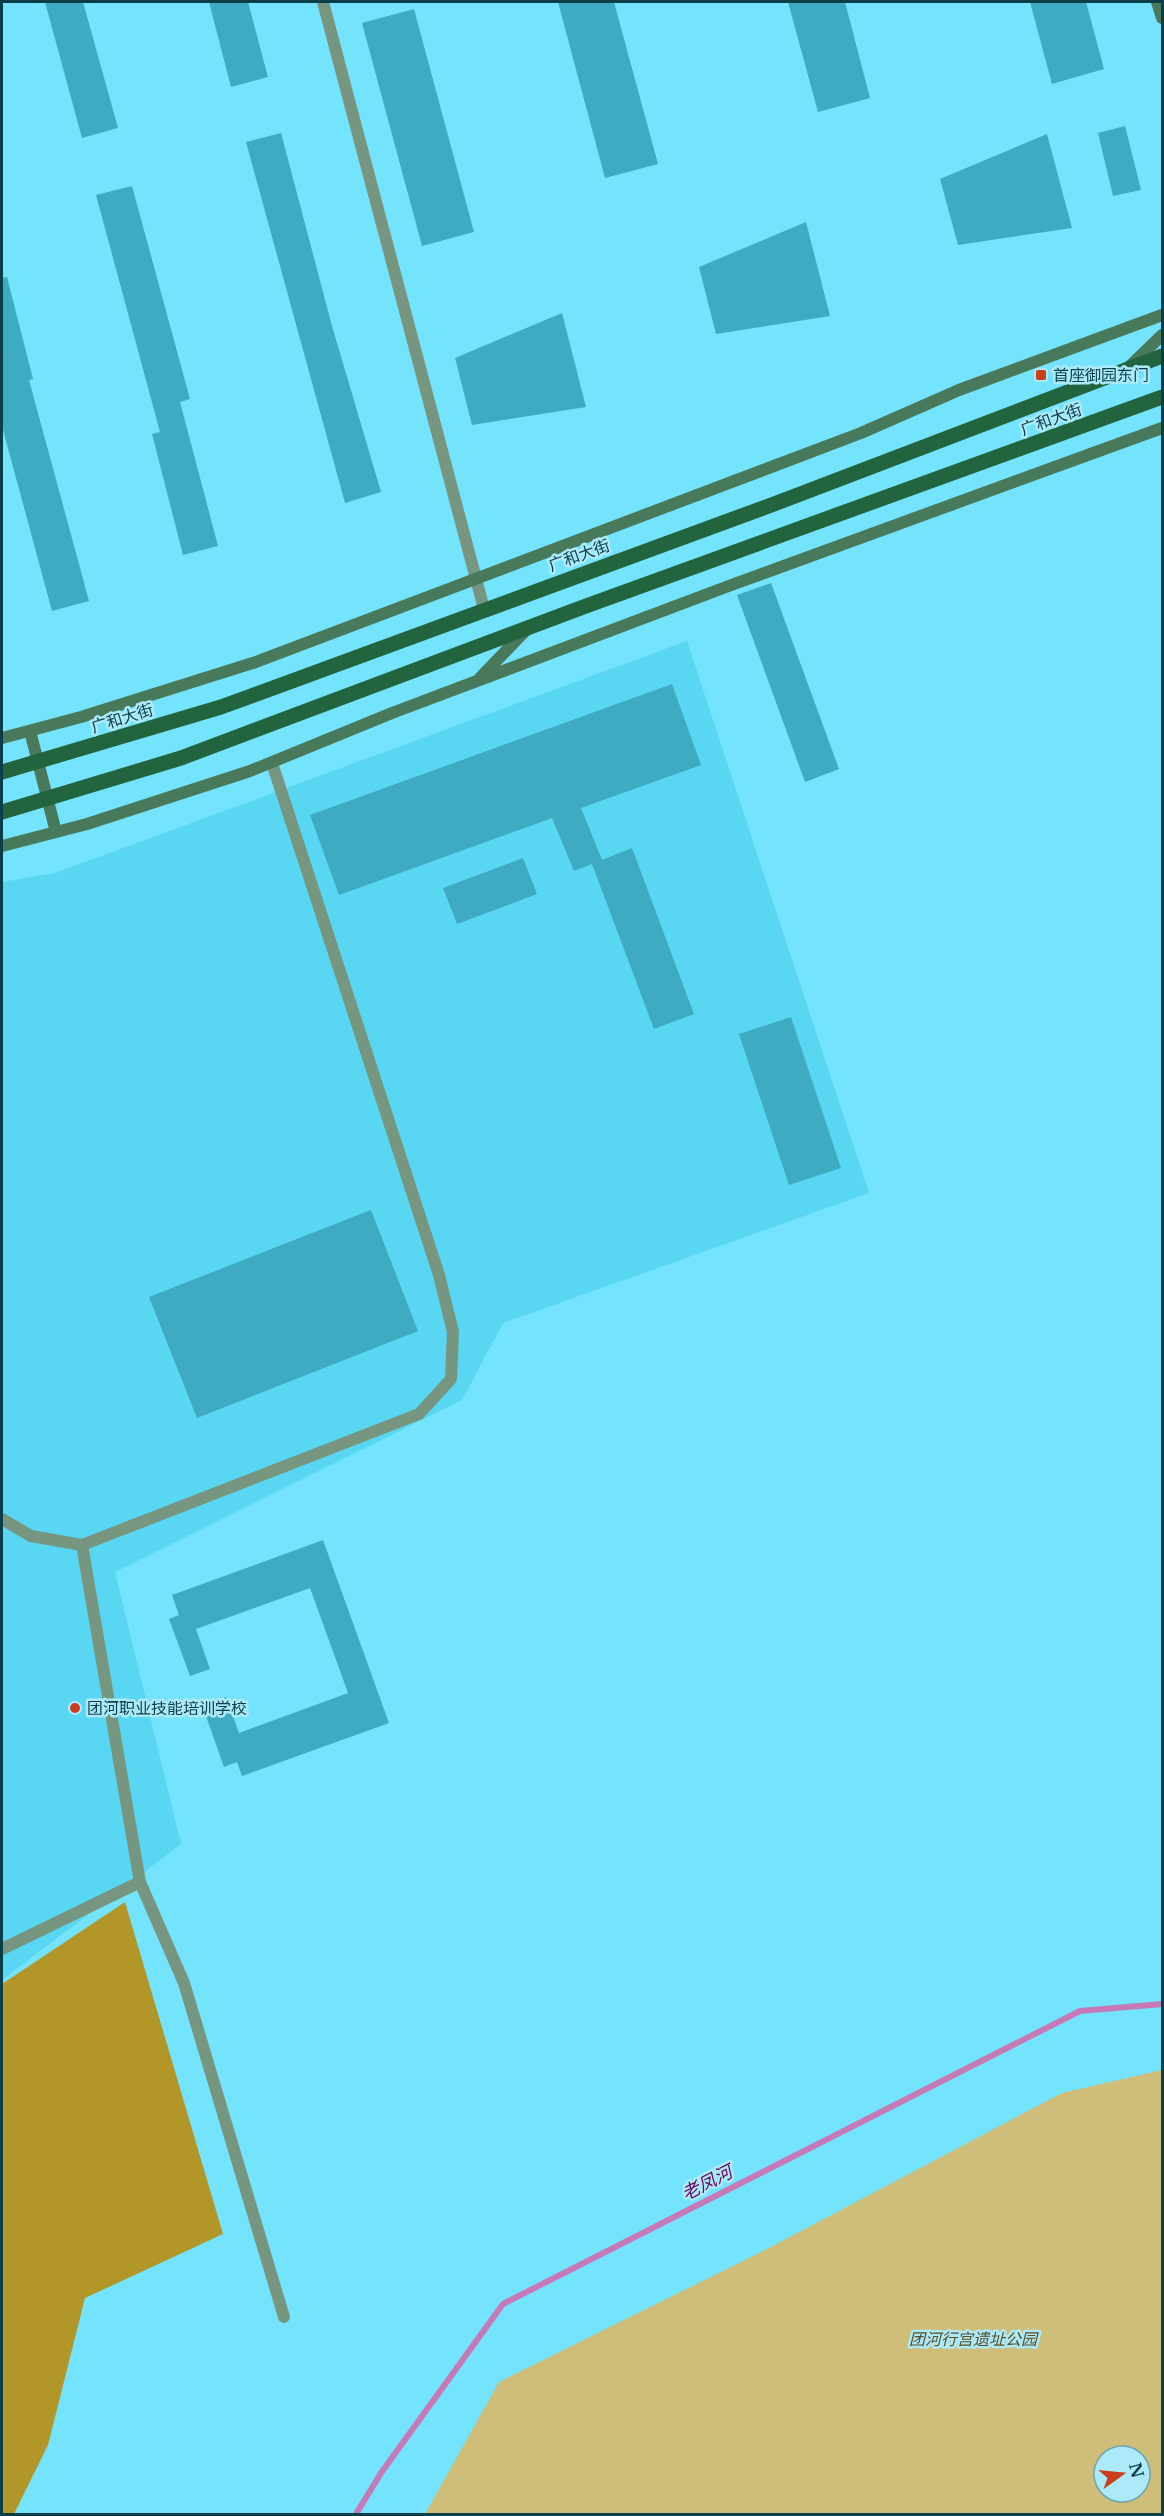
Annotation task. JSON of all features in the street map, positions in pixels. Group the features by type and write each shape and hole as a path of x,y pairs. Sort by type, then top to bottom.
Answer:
{"main road":[{"name":"广和大街","path":"2,772 221,707 774,504 1162,356"},
{"name":"广和大街","path":"2,812 181,758 1162,397"}],"street":[{"path":"323,2 484,609"},
{"path":"1157,2 1162,18"},
{"path":"2,738 92,714 256,662 861,433 1056,353 1162,315"},
{"path":"1128,369 1162,335"},
{"path":"2,846 56,832 272,763 477,681 1162,428"},
{"path":"477,681 526,630"},
{"path":"30,730 56,832"},
{"path":"2,1519 31,1536 81,1545 419,1414 451,1379 453,1332 439,1275 272,763"},
{"path":"81,1545 140,1882 184,1983 284,2317"},
{"path":"2,1949 140,1882"}],"shaded area":[{"path":"687,641 869,1193 503,1323 462,1400 115,1572 181,1844 2,1980 2,882 55,873"},
{"path":"125,1902 223,2234 85,2298 48,2445 14,2514 2,2514 2,1984"}],"green space":[{"name":"团河行宫遗址公园","path":"1162,2070 1162,2514 425,2514 499,2382 767,2249 1062,2093"}],"building":[{"path":"45,2 83,2 118,128 82,138"},
{"path":"209,2 248,2 268,77 231,87"},
{"path":"558,2 614,2 658,164 605,178"},
{"path":"788,2 845,2 870,98 818,112"},
{"path":"1030,2 1086,2 1104,69 1052,84"},
{"path":"414,9 474,232 422,246 362,23"},
{"path":"1125,126 1141,190 1113,196 1098,133"},
{"path":"281,133 332,326 381,492 345,503 246,142"},
{"path":"1047,134 1072,228 958,245 940,179"},
{"path":"132,186 190,399 180,402 218,546 183,555 152,434 160,432 96,195"},
{"path":"806,222 830,316 716,334 699,267"},
{"path":"7,277 33,379 29,380 89,601 52,611 2,426 2,278"},
{"path":"562,313 586,407 472,425 455,358"},
{"path":"771,583 839,769 805,782 737,595"},
{"path":"672,684 701,765 581,808 602,860 632,848 694,1014 654,1029 592,864 574,871 552,818 339,895 310,815"},
{"path":"523,858 537,894 457,924 443,888"},
{"path":"791,1017 841,1168 789,1185 739,1034"},
{"path":"371,1210 418,1331 197,1418 149,1297"},
{"path":"323,1540 389,1723 242,1776 237,1762 224,1767 202,1705 226,1697 239,1733 348,1693 310,1588 196,1629 210,1669 190,1676 169,1619 179,1615 172,1595"}],"waterway":[{"name":"老凤河","path":"356,2514 381,2473 503,2304 1080,2011 1162,2004"}],"place":[{"name":"首座御园东门","path":"1041,375"},
{"name":"团河职业技能培训学校","path":"75,1708"}]}
